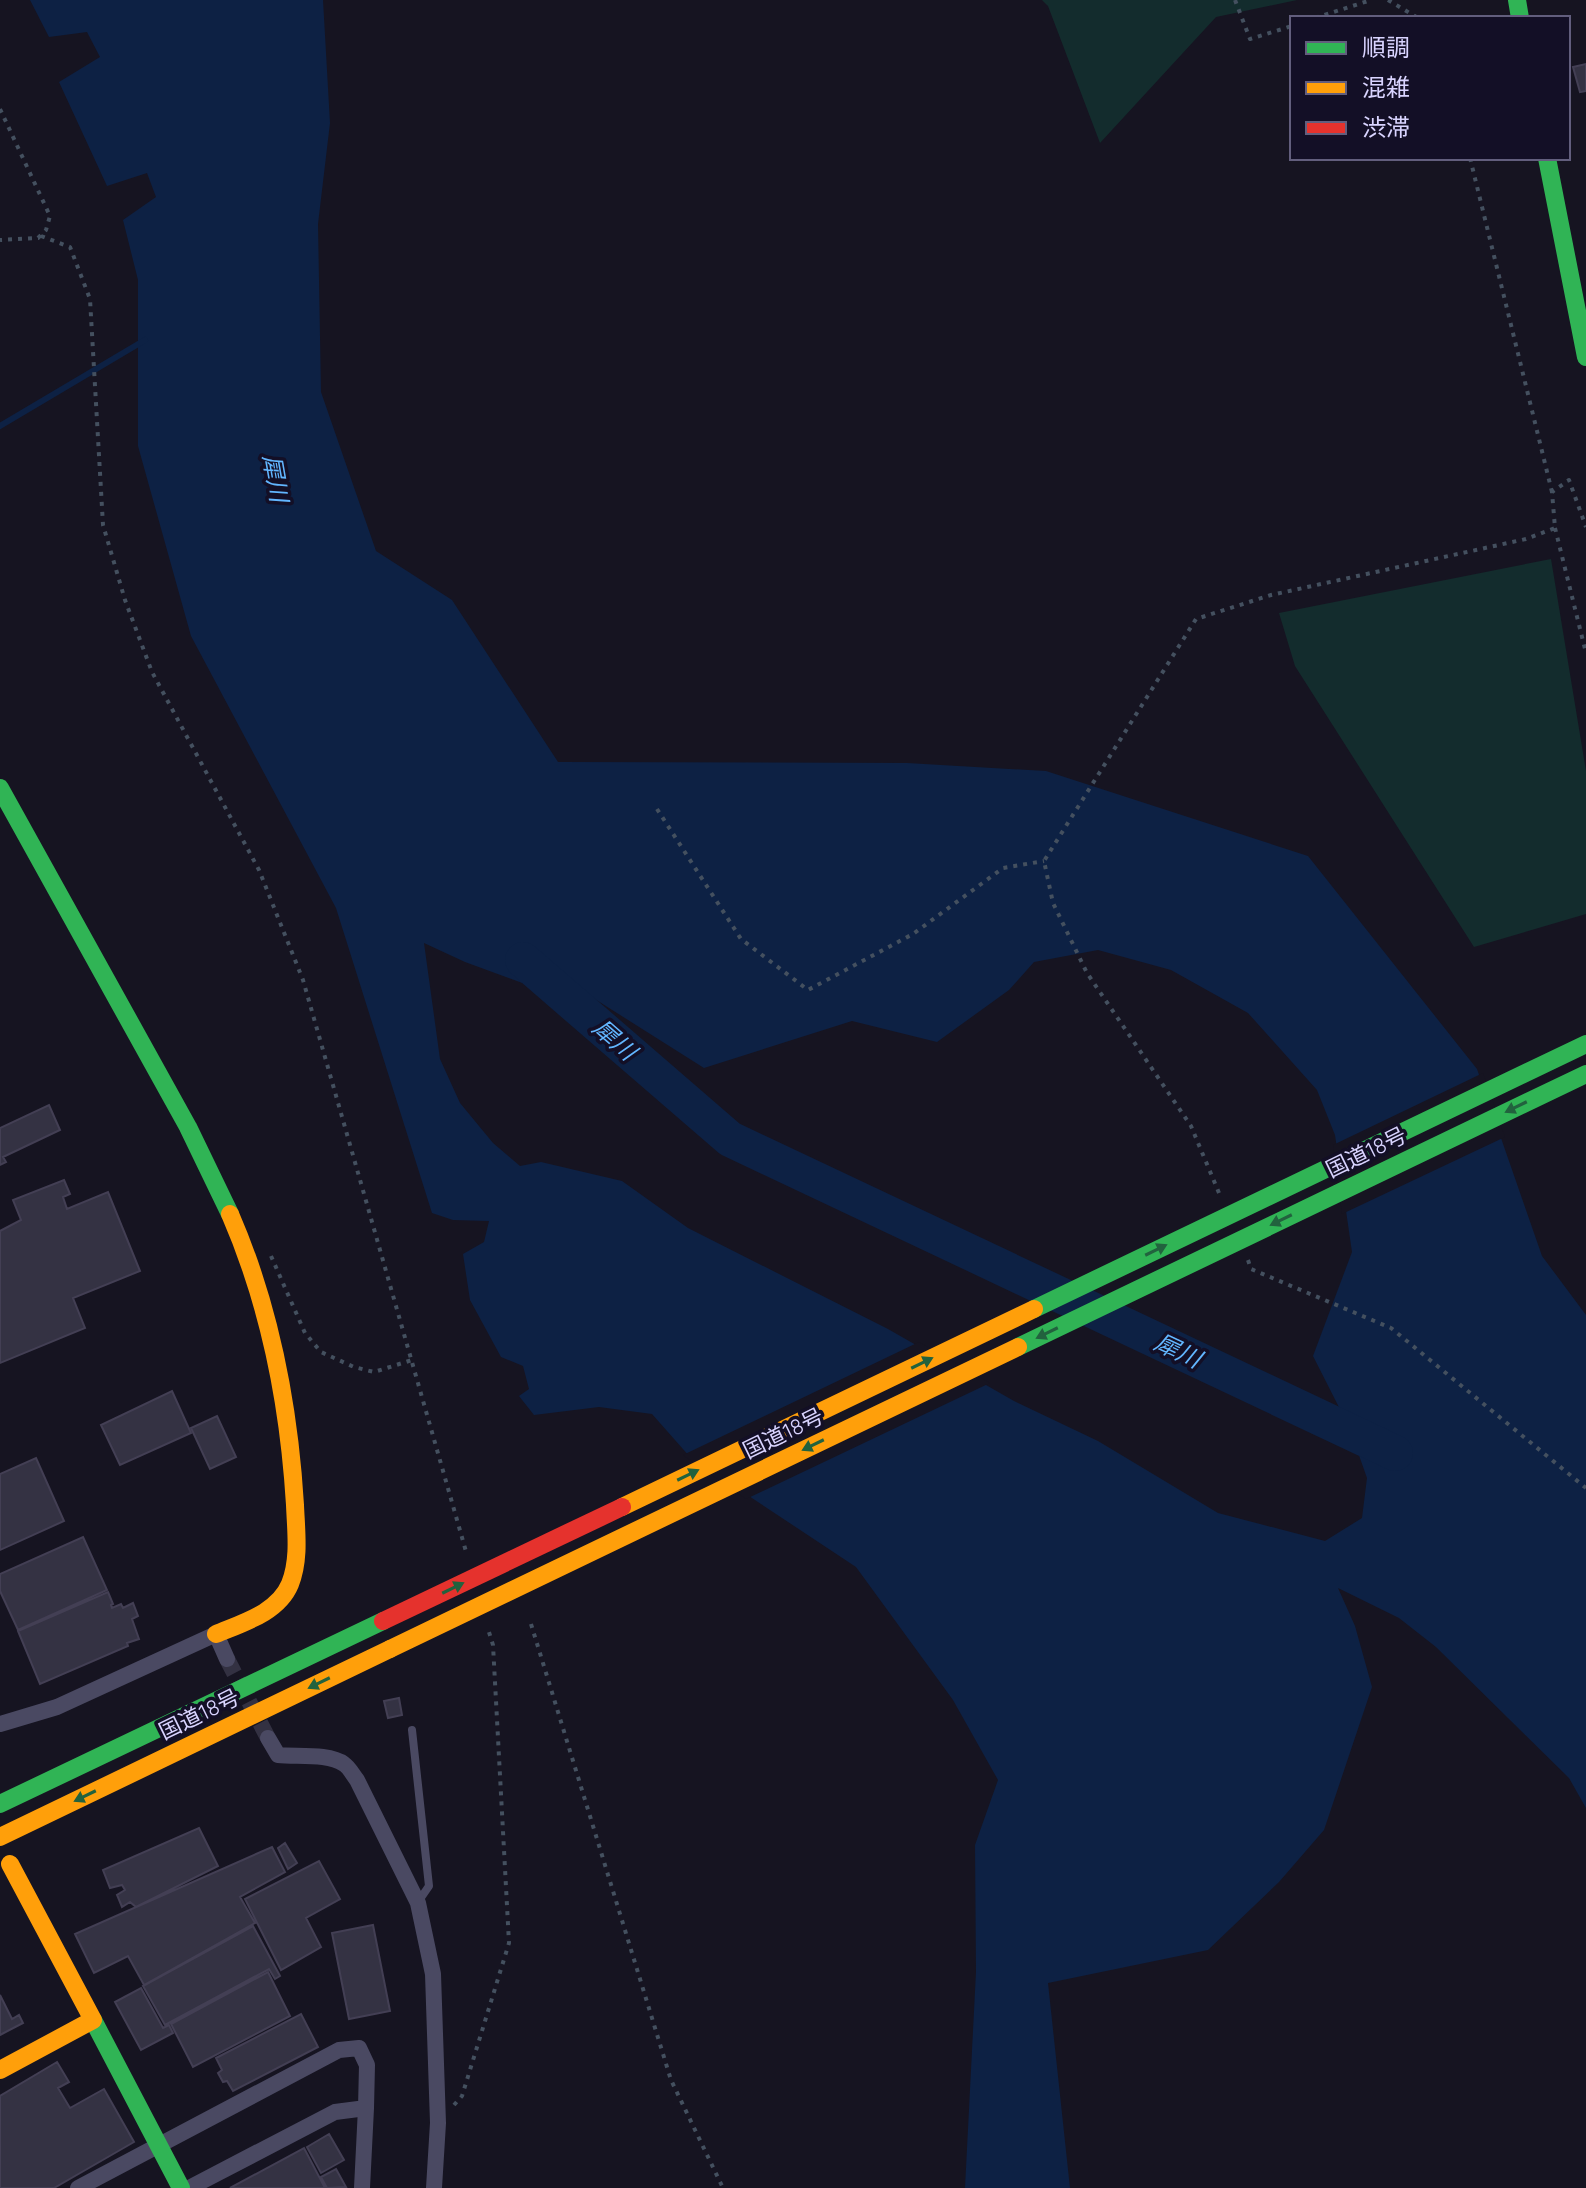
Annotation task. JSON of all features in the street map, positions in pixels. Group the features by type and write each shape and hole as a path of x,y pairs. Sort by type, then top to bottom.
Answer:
{"main road":[{"path":"1547,160 1586,357"},
{"path":"0,788 188,1127 250,1262 277,1357 293,1474 297,1552 289,1586 265,1613 216,1634"},
{"name":"国道18号","path":"0,1804 1586,1044"},
{"name":"国道18号","path":"0,1837 1586,1074"},
{"path":"10,1864 181,2188"},
{"path":"0,2070 93,2020"}],"street":[{"path":"0,1724 57,1707 216,1634 227,1659"},
{"path":"268,1738 278,1755 303,1758 324,1756 344,1764 357,1780 418,1903 433,1974 438,2123 434,2188"},
{"path":"78,2188 339,2050 359,2048 367,2065 362,2188"},
{"path":"189,2188 335,2112 366,2108"}],"lane":[{"path":"412,1730 429,1886 418,1903"}],"path":[{"path":"1235,0 1250,39 1290,27"},
{"path":"1321,16 1371,0"},
{"path":"1388,0 1415,16"},
{"path":"0,109 50,216 46,230 38,238 0,240"},
{"path":"1470,160 1552,492 1555,528 1586,653"},
{"path":"41,236 70,247 90,299 103,525 125,600 152,672 259,870 303,980 467,1555"},
{"path":"1552,492 1569,480 1586,527"},
{"path":"657,809 741,939 808,990 913,934 1003,868 1044,861 1196,619 1271,595 1526,539 1555,528"},
{"path":"270,1254 305,1333 321,1352 374,1372 412,1360"},
{"path":"438,2123 462,2096 509,1943 493,1645 484,1615"},
{"path":"531,1624 671,2080 723,2188"}],"green space":[{"path":"1042,0 1297,0 1216,17 1100,143 1048,6"},
{"path":"1551,559 1586,771 1586,914 1474,947 1295,666 1279,613"}],"water":[{"path":"30,0 323,0 330,123 318,224 321,392 376,551 452,600 558,762 907,763 1046,771 1308,856 1477,1069 1542,1256 1586,1315 1586,1808 1569,1778 1436,1647 1399,1618 1338,1588 1355,1626 1372,1687 1324,1830 1279,1882 1208,1950 1048,1983 1070,2188 965,2188 976,1972 975,1845 998,1780 953,1700 856,1567 690,1457 652,1414 599,1407 534,1415 519,1396 529,1389 523,1366 501,1357 470,1300 463,1254 484,1242 489,1221 453,1220 432,1213 336,908 191,636 138,446 138,280 123,220 156,197 147,173 107,186 59,82 100,57 87,32 49,37","holes":["424,943 465,962 547,992 579,989 704,1068 852,1021 937,1042 1009,990 1034,962 1098,950 1171,970 1248,1013 1317,1090 1335,1135 1352,1252 1313,1356 1349,1427 1367,1478 1362,1518 1325,1541 1218,1513 1098,1441 1014,1401 888,1329 688,1228 622,1181 541,1162 520,1166 493,1143 460,1103 440,1059"]}],"pier":[{"path":"1483,1073 1505,1137 1342,1214 1333,1145"},
{"path":"919,1342 990,1383 746,1499 683,1455"}],"building":[{"path":"1586,64 1586,91 1580,92 1573,67"},
{"path":"49,1105 60,1130 3,1157 6,1162 0,1165 0,1128"},
{"path":"64,1180 70,1194 63,1197 67,1209 108,1192 140,1271 73,1298 85,1328 0,1363 0,1231 21,1220 13,1200"},
{"path":"172,1391 191,1433 120,1465 101,1425"},
{"path":"217,1416 236,1457 210,1469 191,1428"},
{"path":"36,1458 64,1521 0,1550 0,1474"},
{"path":"83,1537 107,1590 18,1630 0,1591 0,1574"},
{"path":"108,1592 112,1608 121,1604 123,1608 133,1603 138,1616 132,1619 139,1639 40,1684 18,1631"},
{"path":"399,1698 402,1715 388,1718 384,1701"},
{"path":"199,1828 218,1866 136,1907 130,1902 122,1907 117,1895 125,1890 122,1885 110,1888 103,1870"},
{"path":"285,1843 297,1863 288,1869 278,1848"},
{"path":"272,1847 285,1872 240,1897 255,1923 144,1985 128,1956 94,1973 75,1934"},
{"path":"319,1861 340,1899 306,1918 321,1947 281,1970 245,1899"},
{"path":"373,1925 390,2011 349,2019 332,1933"},
{"path":"253,1926 280,1976 275,1979 269,1969 165,2025 143,1986"},
{"path":"268,1972 290,2016 193,2067 171,2024"},
{"path":"141,1988 163,2028 169,2025 173,2033 141,2050 115,2002"},
{"path":"0,1995 12,2019 19,2015 23,2023 0,2035"},
{"path":"301,2014 318,2047 233,2091 227,2081 223,2082 216,2058"},
{"path":"57,2062 69,2082 58,2088 70,2108 104,2089 134,2142 54,2188 0,2188 0,2096"},
{"path":"329,2134 344,2160 321,2173 307,2147"},
{"path":"304,2148 325,2188 230,2188"},
{"path":"336,2169 346,2187 327,2188 321,2177"}],"waterway":[{"path":"0,426 145,340"},
{"name":"犀川","path":"523,960 730,1139 1395,1453"}],"tunnel":[{"path":"227,1659 268,1738"}],"traffic: fast":[{"path":"1517,0 1520,16"},
{"path":"1547,160 1586,357"},
{"path":"0,788 188,1127 230,1214"},
{"path":"1034,1309 1586,1044"},
{"path":"1018,1347 1586,1074"},
{"path":"0,1804 383,1621"},
{"path":"93,2020 181,2188"}],"traffic: slow":[{"path":"216,1634 258,1616 277,1602 290,1584 297,1545 288,1430 275,1356 256,1284 230,1214"},
{"path":"622,1507 1034,1309"},
{"path":"390,1649 1018,1347"},
{"path":"0,1837 390,1649"},
{"path":"0,2070 93,2020 10,1864"}],"traffic: jam":[{"path":"383,1621 622,1507"}]}
